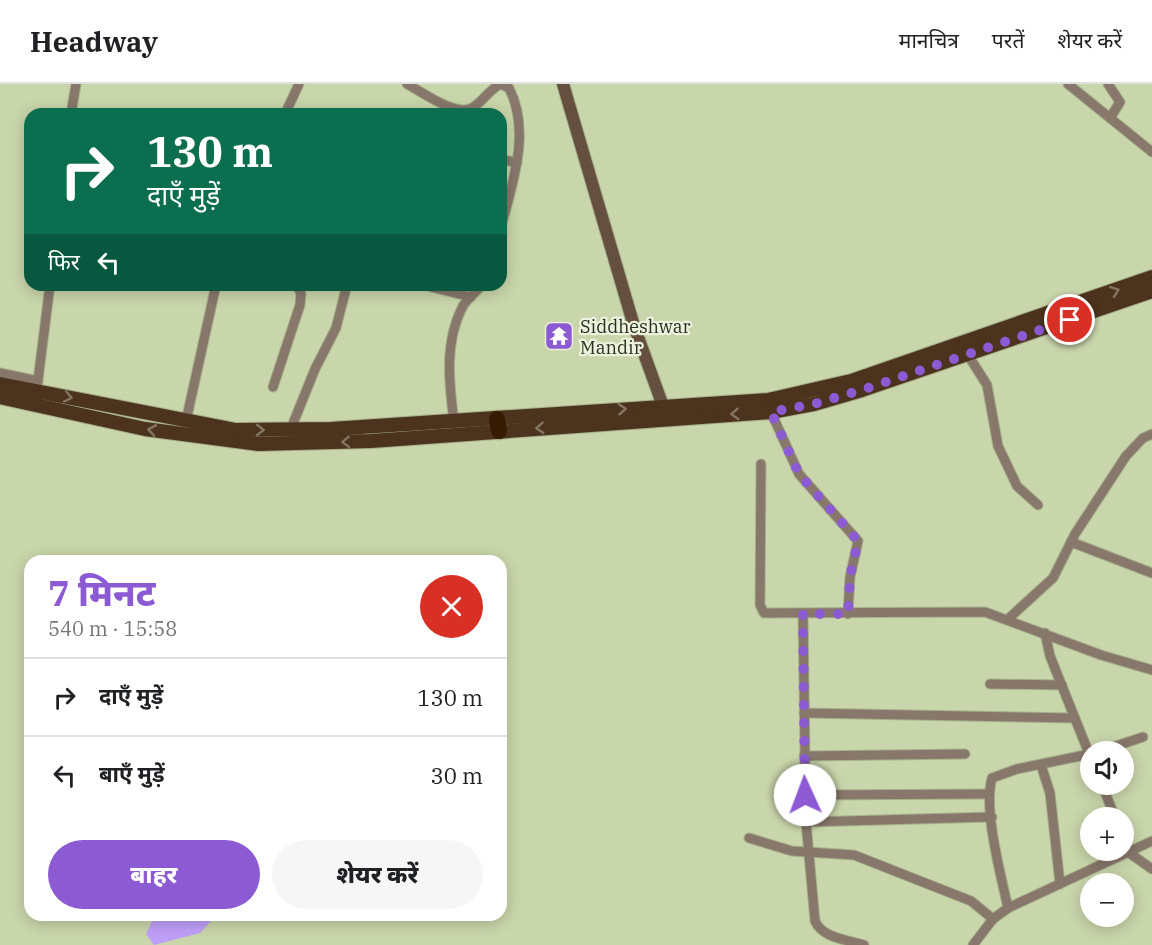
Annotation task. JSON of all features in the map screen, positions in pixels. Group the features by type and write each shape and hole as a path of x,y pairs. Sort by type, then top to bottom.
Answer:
{"main road":[{"path":"4,391 34,405 186,436 258,444 371,441 663,406 768,400 851,381 1152,277"},
{"path":"4,391 37,386 186,421 236,430 290,431 454,422 498,425 771,412 852,393 1152,291"}],"street":[{"path":"72,108 76,84"},
{"path":"288,108 299,84"},
{"path":"407,84 452,108"},
{"path":"471,108 501,84 509,88 518,108 520,123 517,163 507,202"},
{"path":"563,84 634,326 663,406"},
{"path":"1068,84 1152,152"},
{"path":"1108,84 1120,102 1110,118"},
{"path":"507,160 517,163"},
{"path":"34,405 49,291"},
{"path":"186,421 215,291"},
{"path":"273,387 300,305 300,291"},
{"path":"290,431 315,369 336,328 345,291"},
{"path":"447,291 471,297"},
{"path":"454,422 448,379 448,357 462,309 476,291"},
{"path":"969,355 987,385 998,446 1017,486 1038,505"},
{"path":"0,373 37,386"},
{"path":"771,412 799,474 858,541 850,577 848,614"},
{"path":"1008,619 1053,578 1071,542 1126,456 1143,438 1152,434"},
{"path":"761,464 760,605 764,613 978,611 1008,619 1101,655 1152,670"},
{"path":"1071,542 1152,573"},
{"path":"803,614 806,822 815,921 818,928 864,945"},
{"path":"1045,633 1062,685 1084,741"},
{"path":"990,684 1062,685"},
{"path":"804,713 1075,718"},
{"path":"1131,741 1143,737"},
{"path":"804,756 965,754"},
{"path":"1008,908 998,863 989,795 992,778 998,774 1080,757"},
{"path":"1041,765 1050,793 1060,884"},
{"path":"805,795 989,795"},
{"path":"806,822 992,817"},
{"path":"749,838 792,851 854,855 971,901 993,919"},
{"path":"1134,850 1152,842"},
{"path":"1134,856 1152,869"},
{"path":"975,944 993,919 1008,908 1109,861"}],"shaded area":[{"path":"152,921 211,921 200,933 154,945 146,934"}],"place":[{"name":"Siddheshwar Mandir","path":"559,336"}],"route":[{"path":"805,795 803,614 848,614 850,577 858,541 799,474 771,412 814,404 862,390 1070,320"}]}
